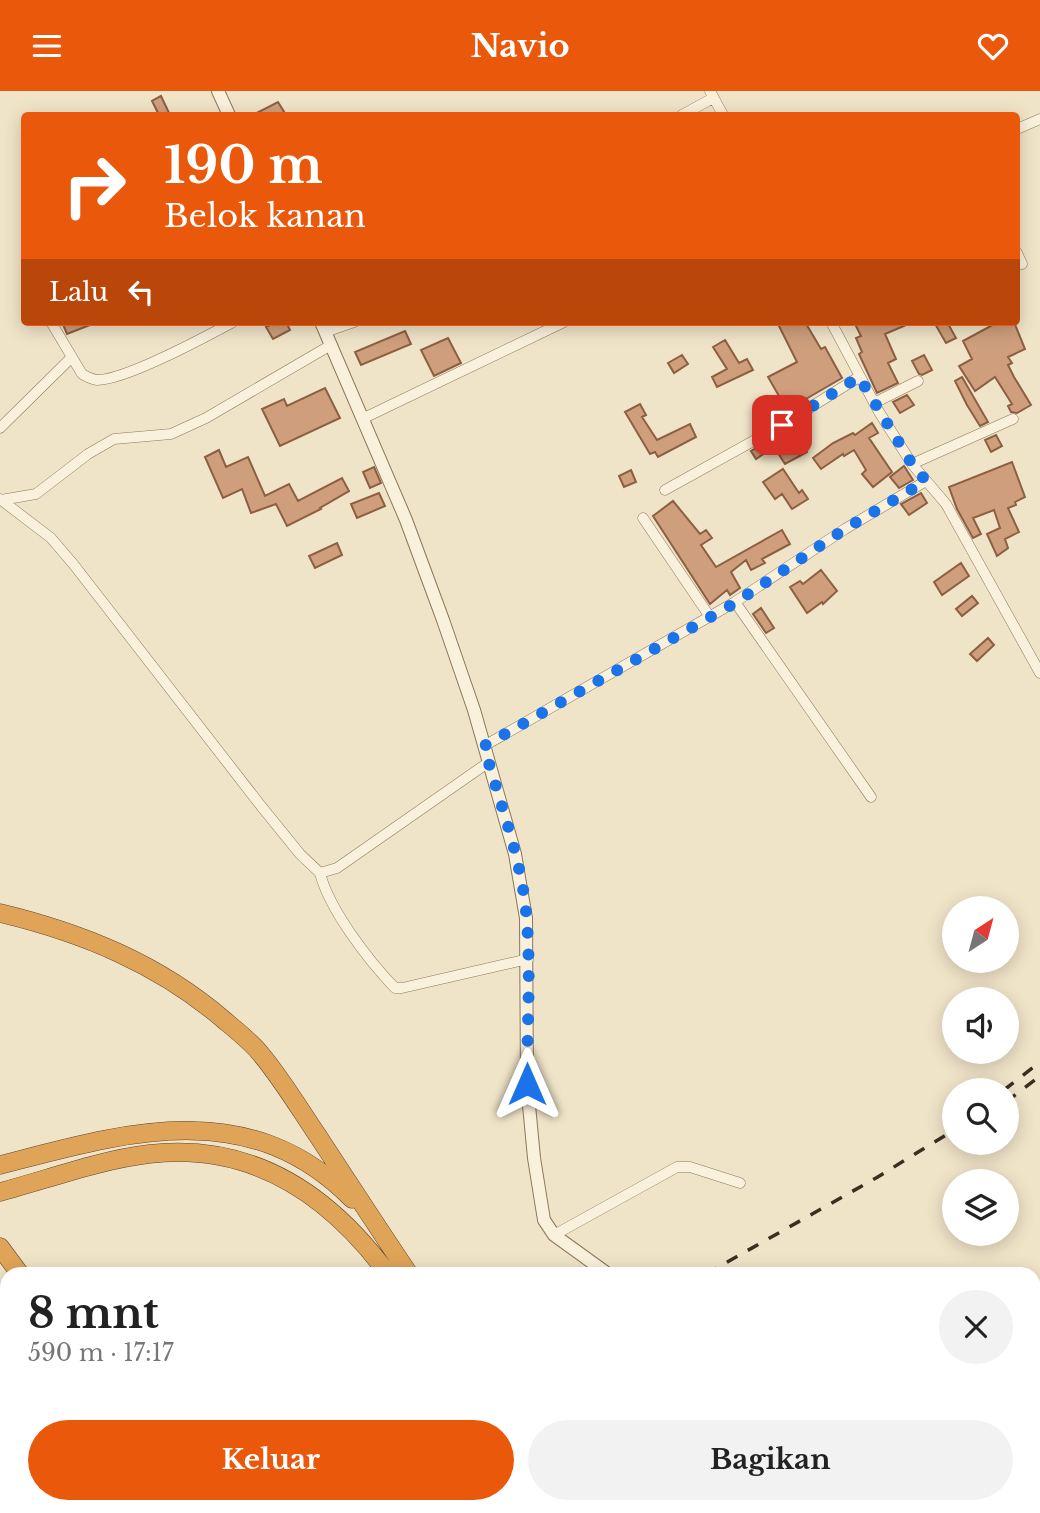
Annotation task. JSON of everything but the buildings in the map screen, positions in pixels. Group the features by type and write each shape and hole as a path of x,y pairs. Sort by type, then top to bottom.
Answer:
{"highway":[{"path":"0,913 67,932 133,958 207,1005 236,1030 258,1051 287,1089 404,1267"},
{"path":"0,1165 145,1131 191,1129 236,1135 284,1152 330,1180 361,1208 398,1258"},
{"path":"0,1192 128,1157 171,1153 217,1156 260,1167 303,1188 341,1218 382,1267"},
{"path":"0,1247 15,1267"}],"street":[{"path":"218,91 228,112"},
{"path":"686,112 712,95 721,112"},
{"path":"1020,127 1040,119"},
{"path":"1020,260 1022,264"},
{"path":"53,326 71,358 89,379 106,379 144,366 225,326"},
{"path":"364,418 556,326"},
{"path":"835,326 874,403 912,464 946,504 1040,673"},
{"path":"323,327 406,520 439,609 489,762 522,888 528,959 527,1084 540,1206 544,1220 554,1235 598,1267"},
{"path":"0,500 36,494 46,489 88,453 114,439 160,436 196,423 331,345"},
{"path":"0,428 71,358"},
{"path":"665,490 782,425 859,377"},
{"path":"874,403 918,381"},
{"path":"912,464 1013,419"},
{"path":"484,746 735,603 834,536 926,481"},
{"path":"0,500 51,538 74,565 300,854 320,873 329,899 373,963 394,988 528,959"},
{"path":"643,518 710,617"},
{"path":"735,603 871,797"},
{"path":"320,873 337,867 489,762"},
{"path":"554,1235 677,1167 691,1167 740,1183"}],"railway":[{"path":"1019,1078 1040,1062"},
{"path":"1019,1092 1040,1076"},
{"path":"718,1267 942,1137"}],"route":[{"path":"527,1084 528,938 524,899 515,853 484,746 735,603 845,529 926,481 912,464 859,377 782,425"}]}
